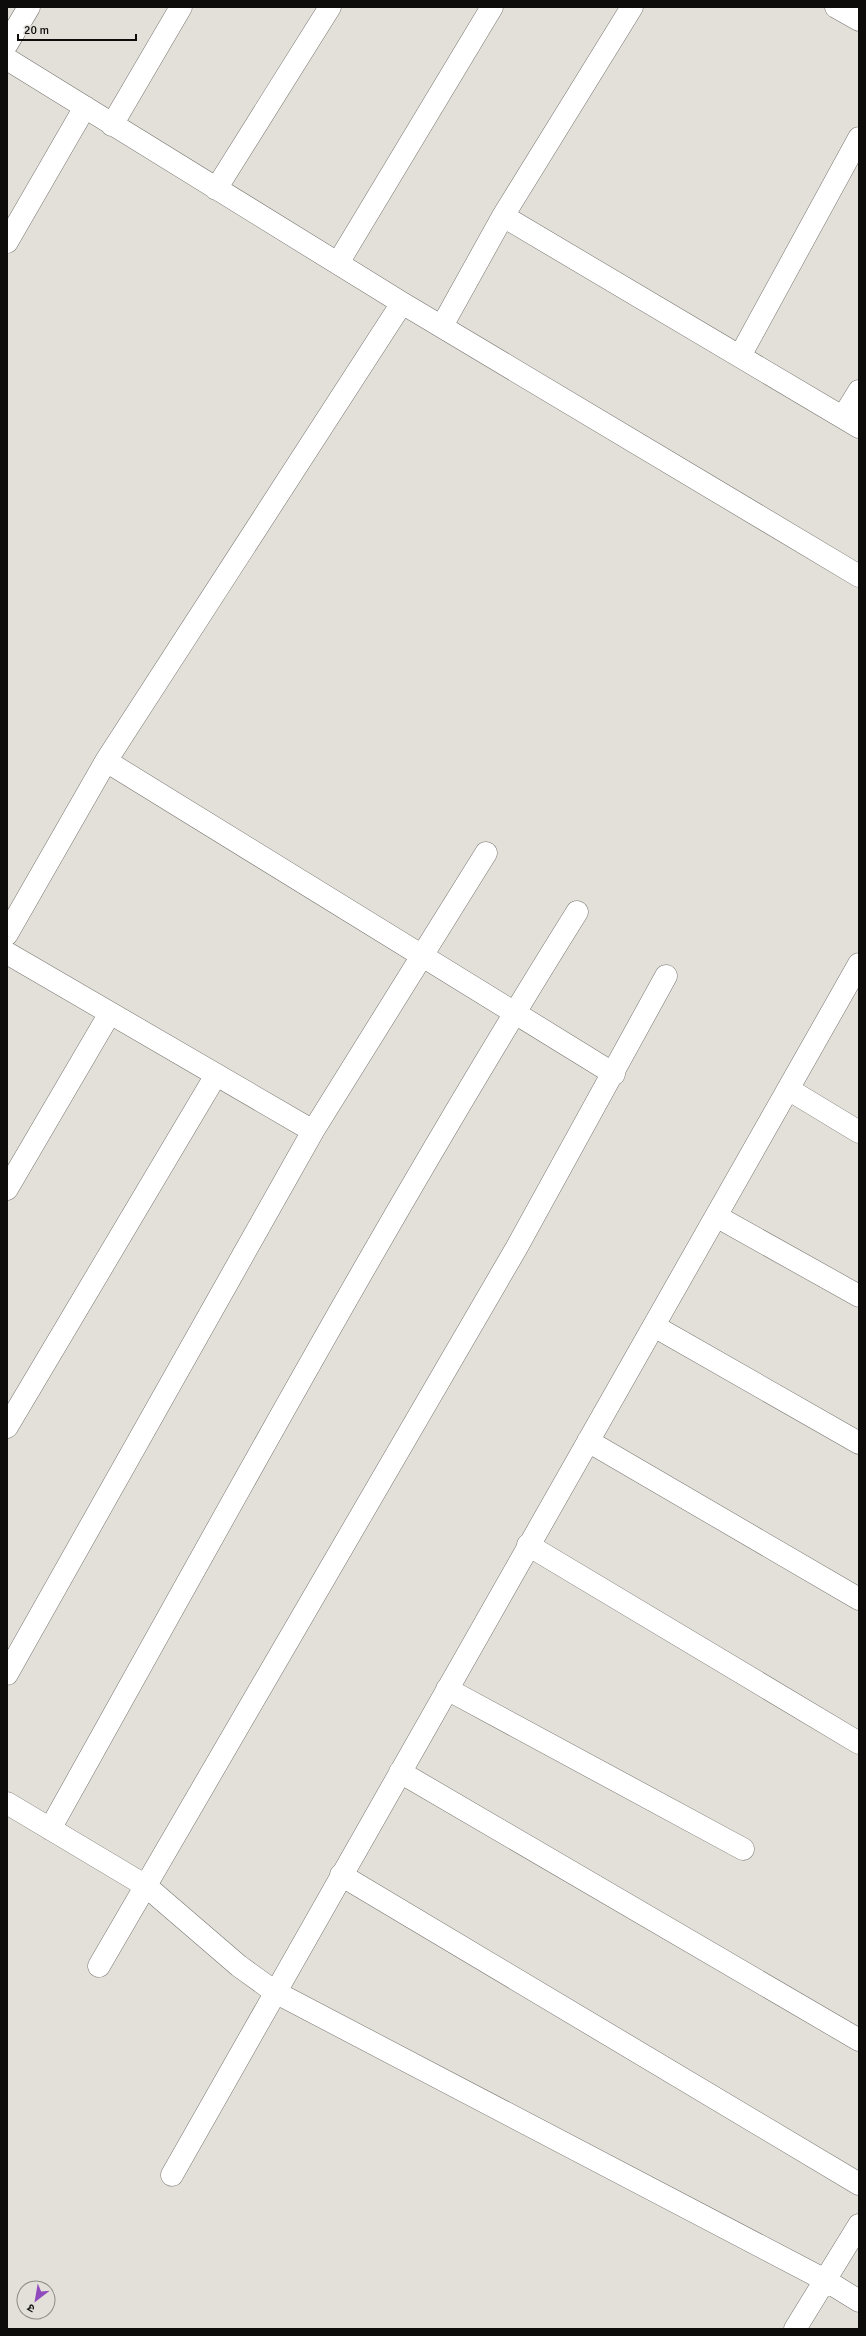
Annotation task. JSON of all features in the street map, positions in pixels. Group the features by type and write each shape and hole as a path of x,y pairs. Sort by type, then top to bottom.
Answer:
{"street":[{"path":"7,44 29,7"},
{"path":"112,125 181,7"},
{"path":"216,189 330,7"},
{"path":"338,263 492,7"},
{"path":"442,326 503,216 632,7"},
{"path":"836,7 859,20"},
{"path":"7,59 402,303 859,576"},
{"path":"7,242 85,107"},
{"path":"740,356 859,138"},
{"path":"503,216 851,422 859,391"},
{"path":"7,934 106,761 402,303"},
{"path":"106,761 614,1074"},
{"path":"7,1674 313,1130 486,853"},
{"path":"50,1829 411,1186 514,1012 577,912"},
{"path":"7,953 313,1130"},
{"path":"172,2175 528,1545 859,964"},
{"path":"99,1966 513,1254 614,1074 666,976"},
{"path":"7,1189 110,1013"},
{"path":"7,1427 216,1075"},
{"path":"788,1090 859,1132"},
{"path":"716,1216 859,1296"},
{"path":"654,1326 859,1443"},
{"path":"588,1441 859,1599"},
{"path":"528,1545 859,1743"},
{"path":"447,1689 743,1849"},
{"path":"400,1772 859,2040"},
{"path":"7,1803 146,1886 239,1966 275,1992 825,2280 859,2301"},
{"path":"341,1875 859,2184"},
{"path":"795,2329 859,2225"}]}
